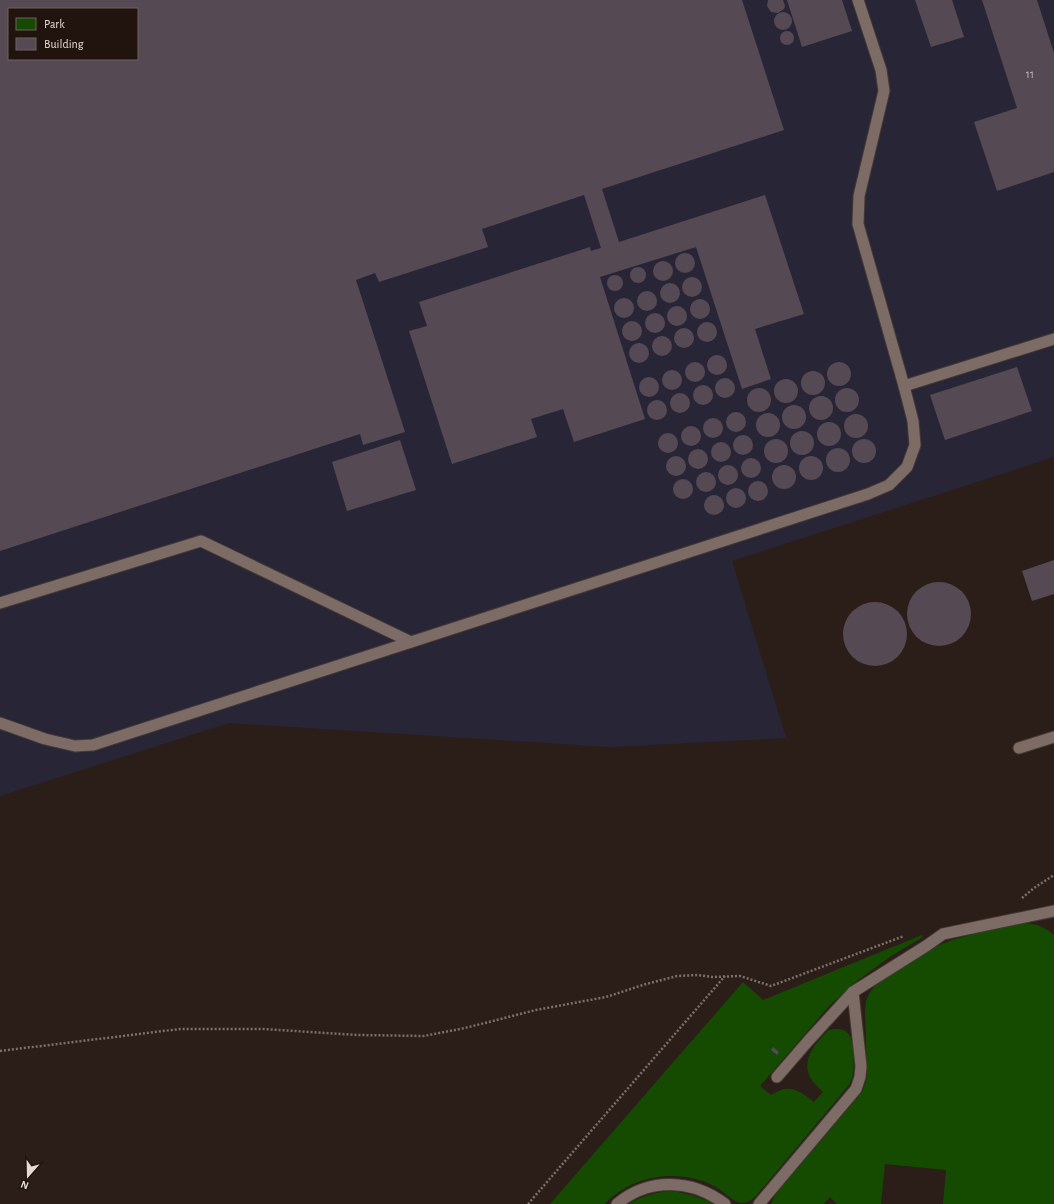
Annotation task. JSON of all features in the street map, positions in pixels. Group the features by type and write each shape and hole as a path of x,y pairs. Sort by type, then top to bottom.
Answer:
{"lane":[{"path":"0,723 45,739 74,746 93,745 868,494 889,485 907,468 915,445 913,421 904,386 858,224 859,196 884,91 881,70 858,0"},
{"path":"904,386 1054,339"},
{"path":"0,603 201,541 410,642"},
{"path":"1019,748 1054,737"},
{"path":"777,1077 853,992 943,934 1054,911"},
{"path":"759,1204 856,1089 860,1077 860,1066 853,992"},
{"path":"617,1204 626,1196 639,1190 652,1186 668,1184 698,1189 709,1193 725,1204"}],"path":[{"path":"0,1051 180,1029 263,1029 358,1035 424,1036 465,1028 536,1010 606,997 676,976 740,976 771,986 906,936"},
{"path":"528,1204 725,976"}],"shaded area":[{"path":"0,0 1054,0 1054,457 732,561 786,738 610,747 229,723 0,796"}],"green space":[{"path":"1022,923 1040,926 1054,935 1054,1204 943,1204 946,1170 885,1164 881,1204 837,1204 830,1197 824,1204 771,1204 775,1195 862,1092 866,1082 867,1072 866,1001 870,992 875,986 928,950 952,940 976,933"},
{"path":"922,935 923,937 891,956 857,981 829,1006 760,1086 771,1095 783,1089 798,1091 814,1102 823,1092 813,1082 809,1075 807,1065 811,1051 820,1039 830,1030 838,1029 846,1031 850,1037 854,1065 849,1085 755,1197 747,1202 737,1202 716,1187 702,1181 687,1177 672,1176 643,1180 616,1194 605,1204 550,1204 743,982 763,1000"},
{"path":"669,1191 692,1195 714,1204 629,1204 648,1195"}],"building":[{"path":"0,0 742,0 784,130 602,189 619,242 765,195 804,314 755,329 771,379 742,389 696,247 600,277 645,419 574,442 563,409 531,419 537,437 452,464 409,331 427,326 419,302 590,247 591,251 601,248 584,195 482,229 488,247 379,282 375,273 356,280 405,432 363,445 360,434 0,551"},
{"path":"768,0 783,0 785,6 784,9 778,13 771,12 767,6"},
{"path":"787,0 842,0 852,31 802,47"},
{"path":"915,0 952,0 964,37 931,47"},
{"path":"982,0 1037,0 1054,53 1054,172 997,191 974,122 1017,108"},
{"path":"783,12 789,15 792,21 789,27 783,30 777,27 774,21 777,15"},
{"path":"784,31 790,31 794,35 794,41 790,45 784,45 780,41 780,35"},
{"path":"685,253 692,256 695,263 692,270 685,273 678,270 675,263 678,256"},
{"path":"663,261 670,264 673,271 670,278 663,281 656,278 653,271 656,264"},
{"path":"635,267 641,267 646,272 644,281 641,283 635,283 630,278 630,272"},
{"path":"612,275 618,275 623,280 621,289 618,291 612,291 607,286 607,280"},
{"path":"692,277 699,280 702,287 699,294 692,297 685,294 682,287 685,280"},
{"path":"670,283 677,286 680,293 677,300 670,303 663,300 660,293 663,286"},
{"path":"647,291 654,294 657,301 654,308 647,311 640,308 637,301 640,294"},
{"path":"624,298 631,301 634,308 631,315 624,318 617,315 614,308 617,301"},
{"path":"700,299 707,302 710,309 707,316 700,319 693,316 690,309 693,302"},
{"path":"677,306 684,309 687,316 684,323 677,326 670,323 667,316 670,309"},
{"path":"655,313 662,316 665,323 662,330 655,333 648,330 645,323 648,316"},
{"path":"632,321 639,324 642,331 639,338 632,341 625,338 622,331 625,324"},
{"path":"707,322 714,325 717,332 714,339 707,342 700,339 697,332 700,325"},
{"path":"684,328 691,331 694,338 691,345 684,348 677,345 674,338 677,331"},
{"path":"662,336 669,339 672,346 669,353 662,356 655,353 652,346 655,339"},
{"path":"639,343 646,346 649,353 646,360 639,363 632,360 629,353 632,346"},
{"path":"717,355 724,358 727,365 724,372 717,375 710,372 707,365 710,358"},
{"path":"695,362 702,365 705,372 702,379 695,382 688,379 685,372 688,365"},
{"path":"839,362 844,363 850,369 850,379 844,385 839,386 834,385 828,379 827,374 828,369 834,363"},
{"path":"1017,367 1032,411 945,440 930,395"},
{"path":"672,370 679,373 682,380 679,387 672,390 665,387 662,380 665,373"},
{"path":"813,371 818,372 824,378 824,388 818,394 813,395 808,394 802,388 801,383 802,378 808,372"},
{"path":"649,377 656,380 659,387 656,394 649,397 642,394 639,387 642,380"},
{"path":"725,378 732,381 735,388 732,395 725,398 718,395 715,388 718,381"},
{"path":"786,379 791,380 797,386 797,396 791,402 786,403 781,402 775,396 774,391 775,386 781,380"},
{"path":"703,385 710,388 713,395 710,402 703,405 696,402 693,395 696,388"},
{"path":"759,388 764,389 770,395 770,405 764,411 759,412 754,411 748,405 747,400 748,395 754,389"},
{"path":"847,388 856,391 859,400 856,409 847,412 838,409 835,400 838,391"},
{"path":"680,393 687,396 690,403 687,410 680,413 673,410 670,403 673,396"},
{"path":"821,396 830,399 833,408 830,417 821,420 812,417 809,408 812,399"},
{"path":"657,400 664,403 667,410 664,417 657,420 650,417 647,410 650,403"},
{"path":"794,405 803,408 806,417 803,426 794,429 785,426 782,417 785,408"},
{"path":"736,412 743,415 746,422 743,429 736,432 729,429 726,422 729,415"},
{"path":"768,413 777,416 780,425 777,434 768,437 759,434 756,425 759,416"},
{"path":"856,414 865,417 868,426 865,435 856,438 847,435 844,426 847,417"},
{"path":"713,418 720,421 723,428 720,435 713,438 706,435 703,428 706,421"},
{"path":"829,422 838,425 841,434 838,443 829,446 820,443 817,434 820,425"},
{"path":"691,426 698,429 701,436 698,443 691,446 684,443 681,436 684,429"},
{"path":"802,431 807,432 813,438 813,448 807,454 802,455 797,454 791,448 790,443 791,438 797,432"},
{"path":"668,433 675,436 678,443 675,450 668,453 661,450 658,443 661,436"},
{"path":"743,435 750,438 753,445 750,452 743,455 736,452 733,445 736,438"},
{"path":"776,439 781,440 787,446 787,456 781,462 776,463 771,462 765,456 764,451 765,446 771,440"},
{"path":"864,439 873,442 876,451 873,460 864,463 855,460 852,451 855,442"},
{"path":"400,440 416,490 347,511 332,462"},
{"path":"721,442 728,445 731,452 728,459 721,462 714,459 711,452 714,445"},
{"path":"838,448 847,451 850,460 847,469 838,472 829,469 826,460 829,451"},
{"path":"698,449 705,452 708,459 705,466 698,469 691,466 688,459 691,452"},
{"path":"676,456 683,459 686,466 683,473 676,476 669,473 666,466 669,459"},
{"path":"811,456 820,459 823,468 820,477 811,480 802,477 799,468 802,459"},
{"path":"751,458 758,461 761,468 758,475 751,478 744,475 741,468 744,461"},
{"path":"728,465 735,468 738,475 735,482 728,485 721,482 718,475 721,468"},
{"path":"784,465 793,468 796,477 793,486 784,489 775,486 772,477 775,468"},
{"path":"706,472 713,475 716,482 713,489 706,492 699,489 696,482 699,475"},
{"path":"683,479 690,482 693,489 690,496 683,499 676,496 673,489 676,482"},
{"path":"758,481 765,484 768,491 765,498 758,501 751,498 748,491 751,484"},
{"path":"736,488 743,491 746,498 743,505 736,508 729,505 726,498 729,491"},
{"path":"714,495 721,498 724,505 721,512 714,515 707,512 704,505 707,498"},
{"path":"1054,560 1054,594 1032,601 1022,571"},
{"path":"939,582 951,584 962,591 969,602 971,614 969,626 962,637 951,644 939,646 927,644 916,637 909,626 907,614 909,602 916,591 927,584"},
{"path":"875,602 887,604 898,611 905,622 907,634 905,646 898,657 887,664 875,666 863,664 852,657 845,646 843,634 845,622 852,611 863,604"},
{"path":"773,1047 779,1052 777,1055 771,1050"}]}
